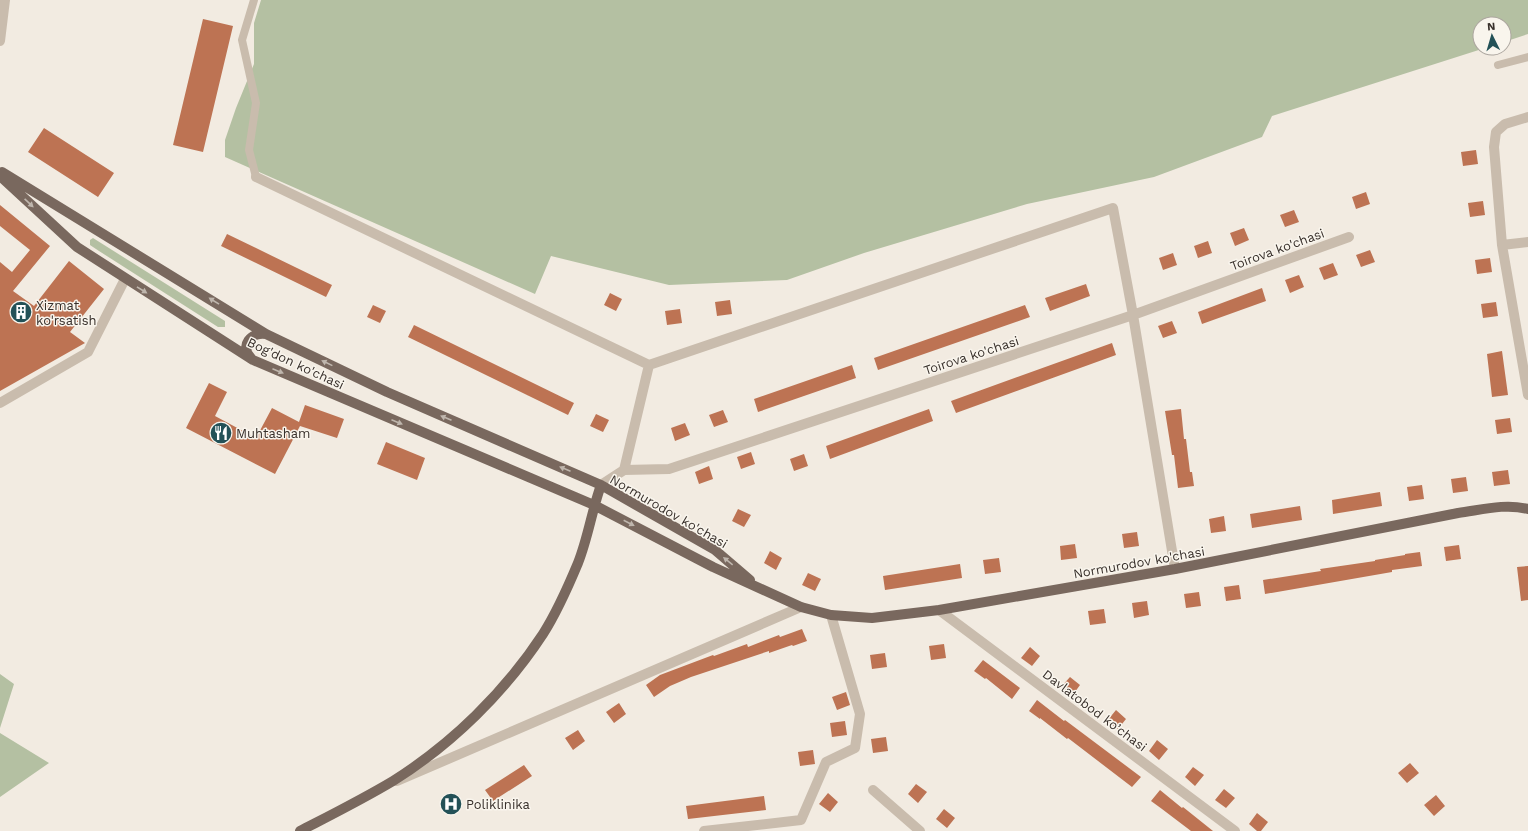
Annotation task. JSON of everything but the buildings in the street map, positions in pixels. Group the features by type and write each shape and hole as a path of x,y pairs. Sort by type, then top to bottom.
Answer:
{"main road":[{"name":"Bog'don ko'chasi","path":"0,171 266,334 387,392 601,485"},
{"name":"Bog'don ko'chasi","path":"0,176 77,247 254,360 594,505"},
{"path":"254,360 248,355 246,348 248,341 252,336 259,333 266,334"},
{"name":"Normurodov ko'chasi","path":"300,831 376,791 426,758 456,734 496,693 533,648 554,615 578,562 601,485 715,550 757,587"},
{"name":"Normurodov ko'chasi","path":"594,505 713,567 801,606 831,615 872,618 939,610 1175,569 1458,513 1512,506 1528,510"}],"street":[{"path":"0,41 5,0"},
{"path":"1528,117 1505,124 1496,132 1494,146 1502,245 1528,395"},
{"path":"256,177 649,365 1112,208 1133,315 1175,569"},
{"name":"Toirova ko'chasi","path":"624,470 669,469 1133,315 1349,236"},
{"path":"1502,245 1528,242"},
{"path":"0,404 88,352 125,279"},
{"path":"601,485 624,470 649,365"},
{"path":"376,791 801,606"},
{"name":"Davlatobod ko’chasi","path":"939,610 1235,831"},
{"path":"704,831 801,820 826,762 855,748 860,714 831,615"},
{"path":"873,790 920,831"}],"lane":[{"path":"254,0 242,40 256,103 249,150 256,177"},
{"path":"1498,66 1528,57"}],"green space":[{"path":"261,0 1528,0 1528,34 1512,39 1512,16 1472,16 1472,52 1272,116 1262,137 1154,177 1027,204 864,253 787,280 669,285 551,256 535,294 225,157 225,140 254,64 254,23"},
{"path":"93,238 225,321 225,327 218,327 90,245 90,240"},
{"path":"0,674 14,684 0,728"},
{"path":"0,733 49,763 0,797"}],"place":[{"name":"Xizmat ko'rsatish","path":"21,312"},
{"name":"Muhtasham","path":"221,433"},
{"name":"Poliklinika","path":"451,804"}]}
